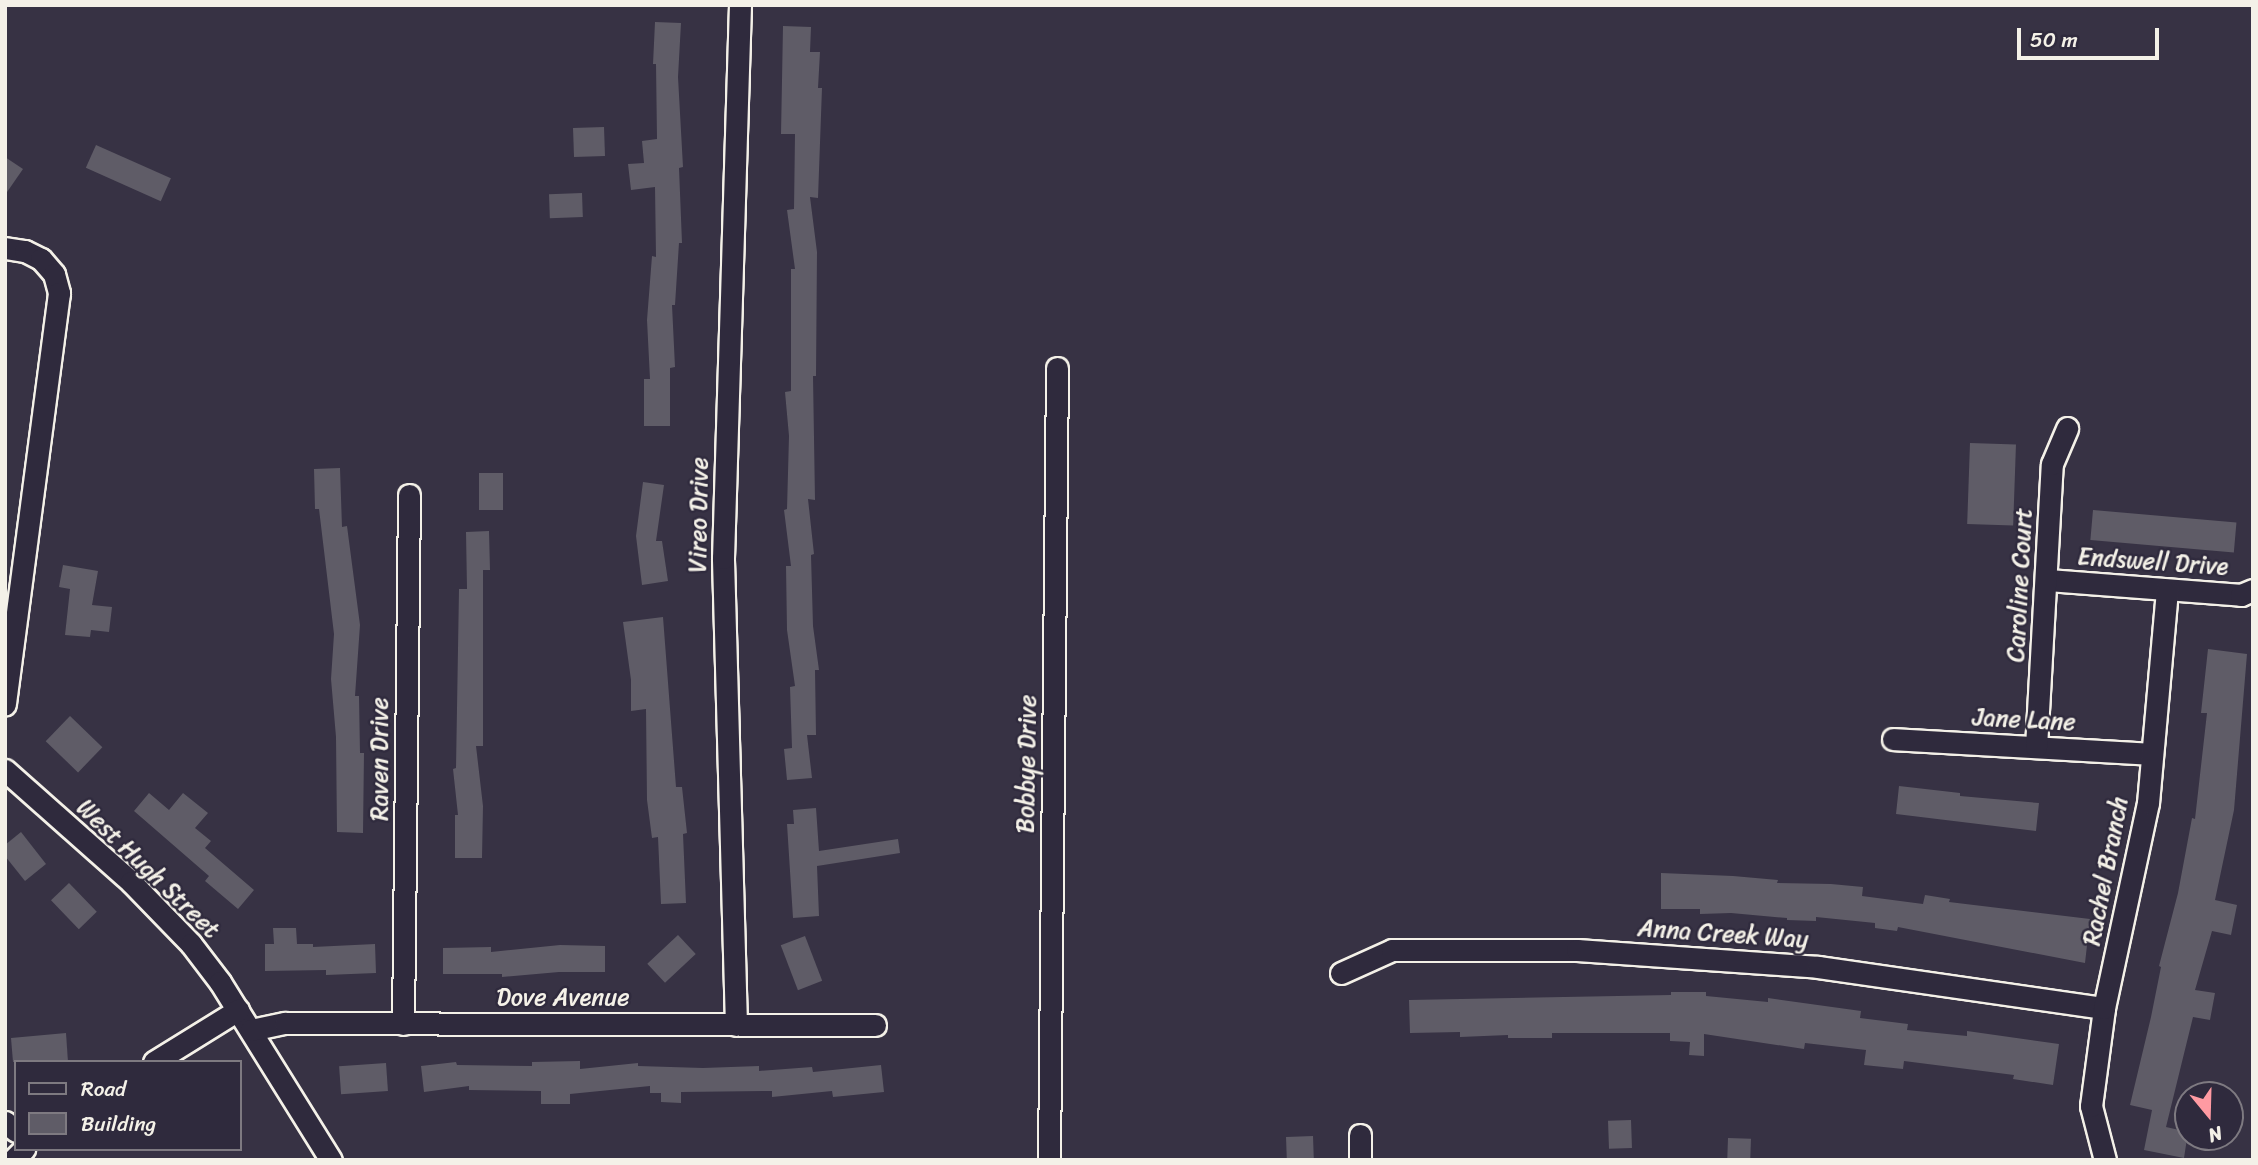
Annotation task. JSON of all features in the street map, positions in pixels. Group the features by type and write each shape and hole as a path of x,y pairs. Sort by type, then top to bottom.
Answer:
{"street":[{"name":"Vireo Drive","path":"736,1025 723,545 740,5"},
{"path":"5,248 25,251 41,259 54,274 59,293 5,704"},
{"name":"Bobbye Drive","path":"1049,1160 1057,368"},
{"name":"Caroline Court","path":"2035,747 2048,580 2052,464 2067,428"},
{"name":"Raven Drive","path":"402,1024 409,495"},
{"name":"Endswell Drive","path":"2048,580 2241,595 2253,590"},
{"name":"Rachel Branch","path":"2105,1160 2091,1106 2104,1008 2148,803 2167,590"},
{"name":"Jane Lane","path":"1893,738 2152,754"},
{"name":"West Hugh Street","path":"5,770 162,912 211,967 331,1160"},
{"name":"Anna Creek Way","path":"1341,973 1392,950 1577,950 1818,967 2104,1008"},
{"path":"157,1060 238,1010"},
{"name":"Dove Avenue","path":"251,1030 285,1023 875,1025"},
{"path":"1360,1135 1360,1160"}],"building":[{"path":"655,22 681,23 678,77 683,167 679,168 682,243 679,243 675,305 672,305 675,367 670,368 670,426 644,426 644,379 650,379 647,320 652,256 656,257 655,187 631,190 628,164 644,163 642,141 657,139 656,64 653,64"},
{"path":"783,26 811,27 810,52 820,52 818,88 822,88 818,198 810,197 817,252 816,376 813,376 815,500 808,499 814,554 811,555 813,626 819,670 815,670 816,735 807,735 812,778 787,780 784,749 792,748 790,687 795,686 787,630 786,566 791,566 784,510 787,509 789,436 785,392 791,391 791,269 795,269 787,210 794,209 795,134 781,134"},
{"path":"604,127 605,156 574,157 573,128"},
{"path":"96,145 171,178 161,201 86,168"},
{"path":"5,157 23,169 5,195"},
{"path":"582,193 583,217 550,218 549,194"},
{"path":"1970,443 2016,445 2013,526 1967,524"},
{"path":"340,468 342,527 347,526 360,625 355,696 359,696 360,753 364,753 363,833 337,832 336,737 331,679 334,634 319,509 315,509 314,469"},
{"path":"479,473 503,473 503,510 479,510"},
{"path":"643,482 664,485 656,541 662,541 668,581 642,585 636,536"},
{"path":"2093,510 2236,523 2234,552 2090,540"},
{"path":"489,531 490,570 483,570 483,746 476,746 483,806 482,858 455,858 455,815 458,815 453,769 456,768 459,589 467,589 466,532"},
{"path":"63,565 98,571 92,605 112,607 109,632 91,630 90,637 65,635 70,589 59,587"},
{"path":"663,617 676,787 682,787 687,833 683,834 686,903 661,904 658,837 652,838 647,800 646,709 631,711 631,680 623,622"},
{"path":"2208,649 2247,654 2234,810 2215,900 2237,905 2231,935 2212,931 2195,990 2215,993 2210,1020 2193,1017 2177,1081 2174,1081 2174,1094 2166,1127 2174,1129 2174,1151 2185,1151 2184,1158 2144,1150 2152,1110 2130,1105 2151,1017 2161,967 2159,966 2178,893 2192,818 2195,819 2207,713 2201,713"},
{"path":"70,716 102,747 78,772 46,741"},
{"path":"1899,786 1960,793 1960,796 2039,803 2036,831 1896,814"},
{"path":"149,793 169,810 183,793 208,813 195,828 211,841 205,848 254,890 238,909 205,881 209,876 134,811"},
{"path":"816,808 819,851 898,839 900,853 817,866 819,916 793,918 787,824 794,824 793,810"},
{"path":"21,832 46,864 25,881 5,856 5,845"},
{"path":"1661,873 1863,887 1862,896 1923,904 1925,895 1950,899 1949,902 2090,919 2085,963 1898,927 1897,931 1875,928 1875,923 1816,917 1816,921 1787,920 1731,913 1700,914 1700,909 1661,909"},
{"path":"69,883 97,912 79,929 51,900"},
{"path":"273,928 296,928 297,944 313,944 313,947 375,944 376,973 326,975 326,970 265,971 265,944 274,944"},
{"path":"678,935 696,954 665,983 647,964"},
{"path":"805,936 822,981 798,990 781,945"},
{"path":"560,945 605,946 605,972 559,972 502,977 502,974 443,974 443,948 491,947 491,952"},
{"path":"1671,992 1706,992 1706,996 1768,1002 1768,998 1861,1011 1860,1018 1908,1024 1907,1030 1967,1036 1967,1031 2059,1044 2053,1085 2013,1079 2014,1075 1904,1061 1903,1069 1864,1065 1866,1050 1805,1043 1804,1049 1704,1034 1704,1056 1689,1055 1690,1042 1670,1041 1670,1033 1552,1033 1552,1038 1508,1038 1508,1035 1460,1037 1460,1032 1410,1033 1409,1000 1671,995"},
{"path":"66,1033 68,1060 13,1062 11,1038"},
{"path":"580,1061 580,1069 638,1063 638,1066 703,1068 759,1066 759,1071 812,1067 813,1072 881,1065 884,1092 833,1097 832,1091 772,1097 772,1091 681,1092 681,1103 661,1102 661,1093 650,1093 650,1086 570,1094 570,1104 541,1104 541,1091 469,1090 469,1086 424,1092 421,1066 456,1062 457,1065 532,1066 532,1062"},
{"path":"386,1063 388,1091 341,1094 339,1066"},
{"path":"1631,1120 1632,1148 1609,1149 1608,1121"},
{"path":"1313,1136 1314,1160 1287,1160 1286,1137"},
{"path":"1728,1138 1751,1139 1750,1160 1727,1160"}]}
